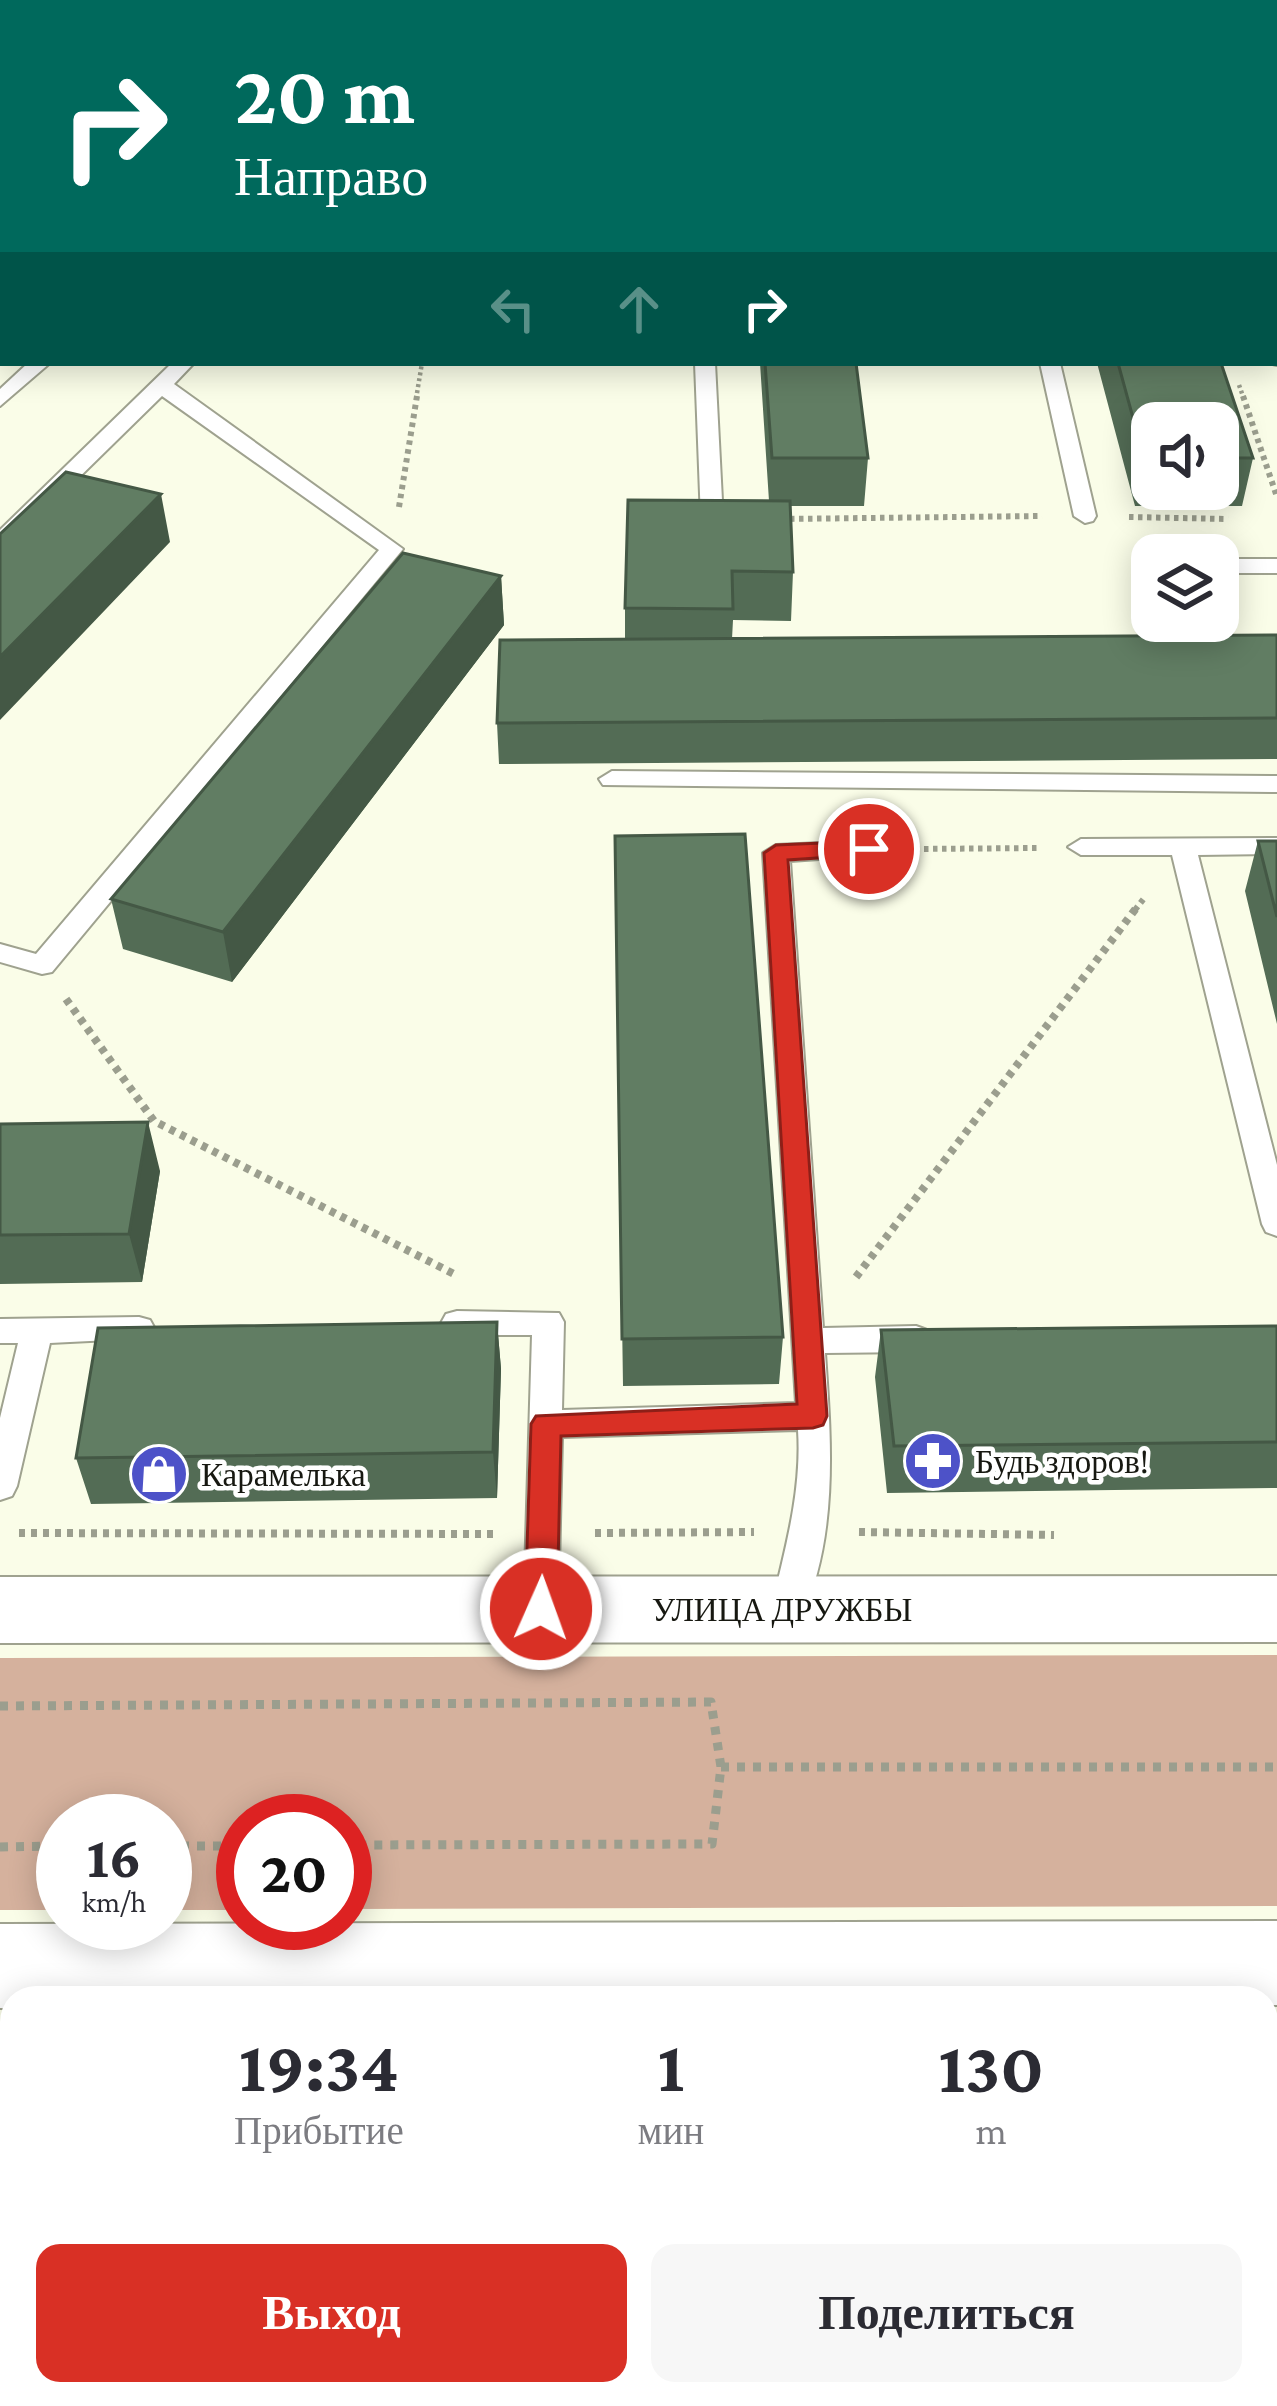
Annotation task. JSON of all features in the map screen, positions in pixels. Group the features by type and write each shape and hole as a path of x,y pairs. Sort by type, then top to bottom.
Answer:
{"main road":[{"name":"УЛИЦА ДРУЖБЫ","path":"0,1610 1277,1609"},
{"path":"0,1966 466,1982 811,1981 1277,1963"}],"lane":[{"path":"0,400 37,366"},
{"path":"0,542 181,366"},
{"path":"705,366 712,520"},
{"path":"1051,366 1085,516"},
{"path":"0,953 42,965 392,550 161,385"},
{"path":"1239,566 1277,566"},
{"path":"612,779 1277,784"},
{"path":"1184,846 1277,1224"},
{"path":"1081,847 1277,846"},
{"path":"788,1609 807,1531 816,1456 776,853 869,849"},
{"path":"432,1324 548,1322 541,1609"},
{"path":"0,1331 176,1328"},
{"path":"0,1486 37,1330"},
{"path":"808,1340 949,1339"},
{"path":"546,1424 813,1416"}],"path":[{"path":"392,550 422,366"},
{"path":"1239,386 1277,497"},
{"path":"712,520 1234,519"},
{"path":"808,1340 1184,846"},
{"path":"869,849 1081,847"},
{"path":"42,965 154,1120 548,1322"},
{"path":"0,1533 807,1531 1065,1536"},
{"path":"0,1706 711,1702 722,1767 712,1844 372,1845"},
{"path":"722,1767 1277,1767"},
{"path":"0,1846 36,1846"}],"shaded area":[{"path":"1277,1655 1277,1906 372,1909 372,1794 216,1794 216,1910 192,1910 192,1794 36,1794 36,1910 0,1910 0,1658"}],"building":[{"path":"765,366 856,366 868,458 772,458"},
{"path":"1119,366 1222,366 1234,402 1131,402 1131,410"},
{"path":"1239,416 1253,458 1239,458"},
{"path":"66,472 161,494 0,657 0,534"},
{"path":"628,500 790,501 793,572 732,571 733,609 625,608"},
{"path":"403,553 501,576 223,932 111,899"},
{"path":"1239,635 1277,635 1277,718 497,723 500,640 1131,636 1131,642 1239,642"},
{"path":"745,834 783,1337 622,1339 615,836"},
{"path":"1258,841 1277,841 1277,917"},
{"path":"148,1122 129,1234 0,1235 0,1124"},
{"path":"497,1322 493,1452 76,1458 98,1328"},
{"path":"1277,1326 1277,1442 894,1446 881,1330"}],"place":[{"name":"Будь здоров!","path":"933,1461"},
{"name":"Карамелька","path":"159,1474"}],"route":[{"path":"541,1609 546,1424 813,1416 776,853 869,849"}]}
